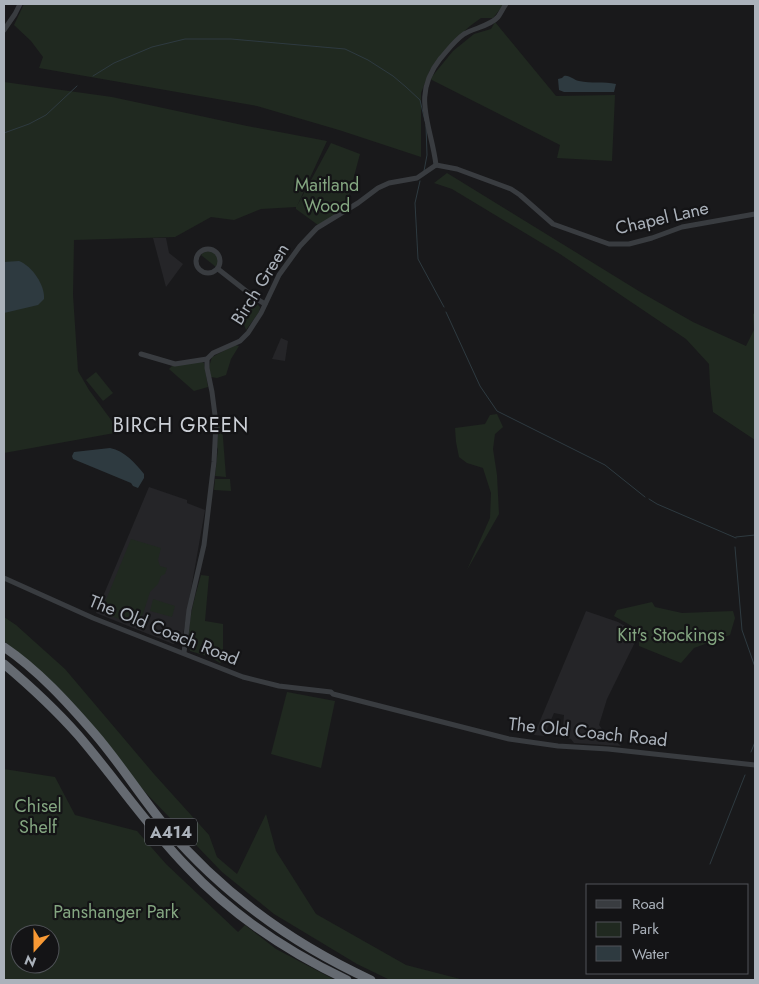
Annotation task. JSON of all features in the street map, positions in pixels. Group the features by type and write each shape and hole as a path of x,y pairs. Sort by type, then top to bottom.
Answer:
{"highway":[{"name":"A414","path":"4,646 48,684 95,734 166,826 219,882 257,913 293,937 338,965 371,980"},
{"name":"A414","path":"4,664 61,716 166,844 214,894 267,937 347,980"}],"street":[{"path":"4,30 20,4"},
{"path":"436,165 434,147 424,105 425,85 430,75 456,40 472,29 498,18 506,4"},
{"name":"Chapel Lane","path":"436,165 457,169 511,189 520,194 553,224 609,244 629,244 682,227 755,214"},
{"name":"Birch Green","path":"207,359 213,353 240,341 253,326 279,275 300,246 317,228 358,203 378,188 389,183 417,178 436,165"},
{"path":"204,249 212,250 221,258 218,269 213,274 205,273 197,267 195,263 196,258 204,249"},
{"path":"218,269 265,304"},
{"path":"141,354 175,364 207,359 206,368 212,392 216,423 214,467 204,545 189,610 184,654"},
{"name":"The Old Coach Road","path":"4,578 92,618 243,677 265,683 323,694 333,694 509,739 558,746 608,749 755,765"}],"shaded area":[{"path":"153,238 166,238 169,253 183,264 166,287"},
{"path":"281,338 288,341 285,361 272,359"},
{"path":"149,487 187,500 187,503 205,510 183,635 181,640 173,644 96,613"},
{"path":"586,611 618,622 639,634 607,699 599,725 604,732 621,746 574,743 571,739 562,737 564,715 554,713 544,736 534,735"}],"green space":[{"path":"24,4 504,4 493,18 481,18 470,26 455,40 430,70 421,93 421,157 257,106 39,68 43,57 31,41 14,25"},
{"path":"495,22 556,96 615,95 612,161 557,158 560,145 430,79 453,51 474,34 491,29"},
{"name":"Maitland Wood","path":"4,82 112,97 327,141 297,206 331,143 360,154 345,210 318,225 296,209 296,207 261,209 234,220 211,217 175,237 74,240 73,295 78,371 89,390 120,432 4,453"},
{"path":"447,173 642,293 693,322 746,346 754,330 753,314 755,313 755,440 713,412 709,364 686,339 560,254 452,189 434,183"},
{"path":"205,251 212,252 218,257 219,261 216,267 201,255"},
{"path":"249,296 260,307 259,312 246,330 243,322"},
{"path":"235,345 239,346 231,359 226,375 217,378 211,377 209,367 212,357"},
{"path":"200,361 204,363 208,387 194,391 169,369 172,366"},
{"path":"96,372 113,393 103,401 86,380"},
{"path":"497,414 503,427 495,434 493,449 497,475 499,514 467,570 490,518 491,493 483,468 467,463 459,457 455,428 485,424 490,415"},
{"path":"222,425 226,477 215,476 218,426"},
{"path":"215,479 230,479 231,491 214,490"},
{"path":"131,539 161,548 158,560 160,566 167,568 158,584 150,592 143,614 135,625 101,612"},
{"path":"201,575 209,576 205,621 223,624 223,660 220,663 210,657 190,651 190,622"},
{"path":"153,599 175,606 172,617 150,611"},
{"name":"Kit's Stockings","path":"652,602 655,607 682,613 733,611 735,618 730,635 694,648 681,663 639,646 639,630 614,616 617,610"},
{"path":"4,617 16,625 65,669 154,774 209,835 217,857 237,874 266,814 276,851 316,914 406,965 464,980 390,980 357,964 274,914 222,872 145,792 59,688 4,641"},
{"path":"287,692 335,701 321,768 271,754"},
{"name":"Panshanger Park","path":"4,769 55,777 75,815 137,831 166,864 238,932 245,925 276,949 335,980 4,980"}],"water":[{"path":"564,76 584,82 616,84 614,92 564,92 559,90 558,79"},
{"path":"19,261 29,267 37,277 44,294 44,299 38,305 4,313 4,262"},
{"path":"110,448 125,455 144,474 144,478 138,488 131,483 73,459 72,456 74,452"}],"waterway":[{"path":"93,76 114,63 152,47 185,39 231,39 345,49 368,60 406,87 420,100 425,121"},
{"path":"4,133 29,124 46,115 77,86"},
{"path":"424,171 427,155 426,125"},
{"path":"420,181 415,203 418,259 444,307"},
{"path":"446,312 480,386 497,411 605,465 645,497"},
{"path":"649,499 736,538"},
{"path":"736,537 755,535"},
{"path":"735,547 742,630 755,667"},
{"path":"751,752 755,742"},
{"path":"710,864 745,775"}],"district":[{"name":"BIRCH GREEN","path":"181,425"}],"park label":[{"name":"Chisel Shelf","path":"38,816"}]}
